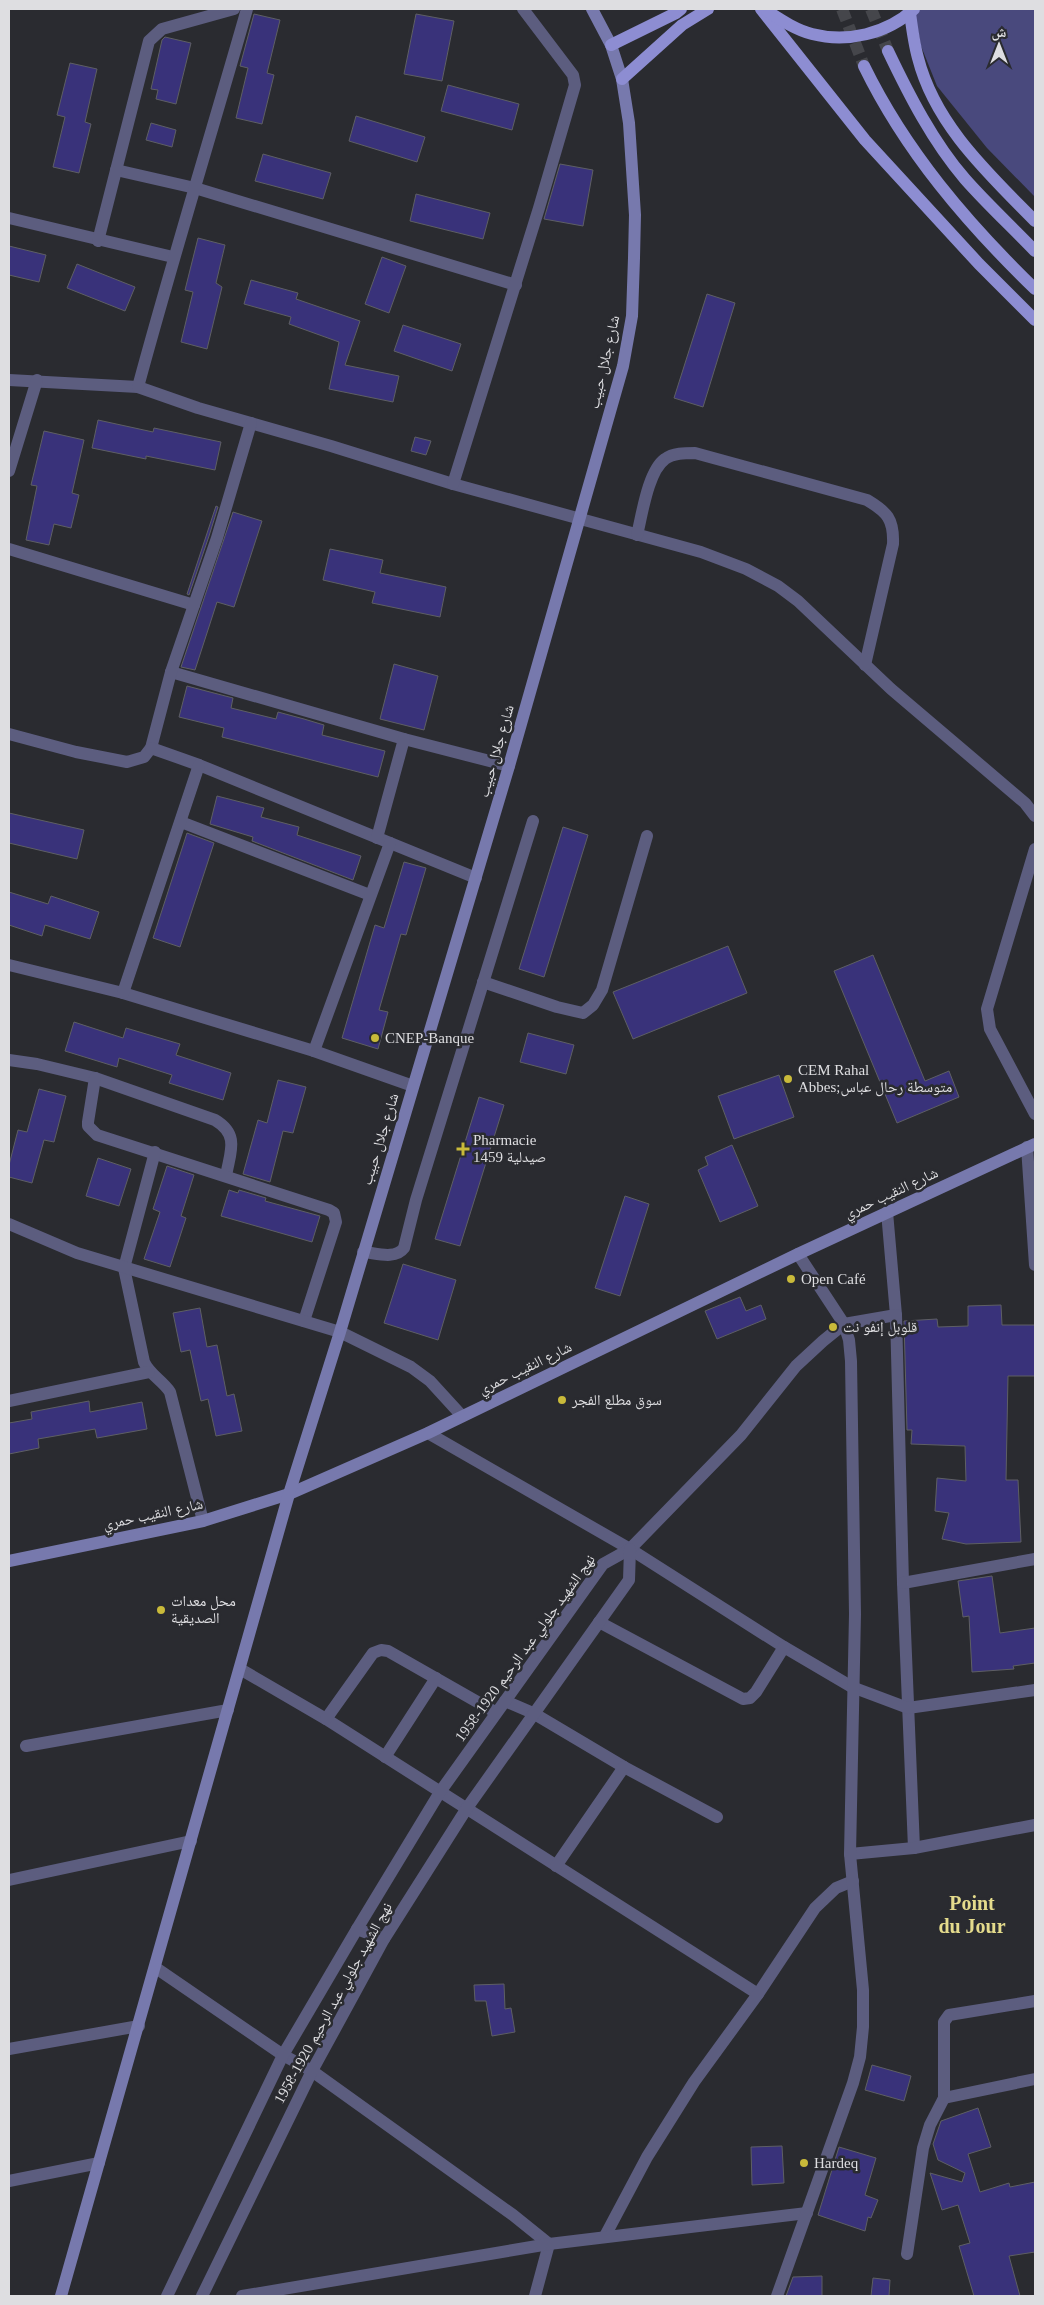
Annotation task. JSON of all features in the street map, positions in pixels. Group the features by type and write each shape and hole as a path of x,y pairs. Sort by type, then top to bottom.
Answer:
{"main road":[{"path":"611,45 670,17 681,9"},
{"path":"622,79 682,25 708,9"},
{"path":"762,9 785,23 812,34 843,38 868,34 893,24 912,11 917,58 937,105 959,139 1035,221"},
{"path":"762,9 865,140 979,264 1035,320"},
{"path":"888,51 929,128 964,178 1035,251"},
{"path":"864,66 900,132 924,167 1002,257 1035,289"}],"street":[{"path":"98,241 149,40 162,29 234,9"},
{"path":"138,387 173,257 247,9"},
{"path":"453,484 516,285 575,85 570,71 523,9"},
{"name":"شارع جلال حبيب","path":"61,2296 156,1968 289,1494 340,1332 476,878 623,366 632,316 635,214 629,124 622,79 611,45 592,9"},
{"path":"116,170 195,188 516,285"},
{"path":"9,218 98,241 173,257"},
{"path":"9,380 37,380 138,387 453,484 701,552 746,569 778,586 798,601 865,665 1025,803 1035,816"},
{"path":"9,471 37,380"},
{"path":"9,734 76,752 127,762 144,758 151,748 171,672 217,538 251,423"},
{"path":"637,535 655,472 665,458 680,453 695,454 867,500 882,509 890,519 894,530 893,544 865,665"},
{"path":"9,550 194,605"},
{"path":"171,672 404,739 509,766"},
{"path":"377,838 404,739"},
{"path":"151,748 199,765 476,878"},
{"path":"124,993 199,765"},
{"path":"363,1252 390,1255 401,1252 404,1248 416,1200 533,821"},
{"path":"181,822 370,895"},
{"path":"483,982 583,1013 593,1005 602,990 647,836"},
{"path":"314,1051 390,843"},
{"path":"1035,849 987,1009 990,1029 1035,1114"},
{"path":"9,965 124,993 314,1051 413,1086"},
{"path":"9,1060 37,1064 95,1078 222,1125 232,1137 226,1176"},
{"path":"95,1078 88,1126 97,1135 155,1152 334,1213 336,1222 304,1321"},
{"path":"1031,1146 1035,1265"},
{"name":"شارع النقيب حمري","path":"9,1561 203,1521 289,1494 428,1433 798,1254 1031,1146"},
{"path":"155,1152 124,1268 140,1346 149,1372 164,1384 170,1392 203,1521"},
{"path":"887,1212 896,1315 903,1583 914,1848"},
{"path":"9,1224 77,1253 340,1332 410,1367 430,1381 462,1416"},
{"path":"777,2296 860,2057 863,2027 863,1990 850,1854 855,1614 851,1361 849,1340 844,1324 798,1254"},
{"path":"630,1549 741,1435 796,1366 844,1324 896,1315"},
{"path":"9,1401 149,1372"},
{"path":"428,1433 630,1549 784,1647 852,1687 908,1708 1035,1690"},
{"name":"نهج الشهيد جلولي عبد الرحيم 1920-1958","path":"202,2296 312,2071 384,1939 467,1808 628,1580 630,1549"},
{"name":"نهج الشهيد جلولي عبد الرحيم 1920-1958","path":"169,2296 283,2055 356,1929 440,1792 495,1712 505,1701 603,1564 630,1549"},
{"path":"903,1583 1035,1560"},
{"path":"599,1622 743,1699 750,1698 756,1692 784,1647"},
{"path":"326,1719 373,1653 377,1651 388,1652 495,1712"},
{"path":"240,1669 326,1719 758,1994"},
{"path":"385,1757 436,1678"},
{"path":"505,1701 533,1713 624,1767 717,1817"},
{"path":"26,1746 228,1710"},
{"path":"556,1866 624,1767"},
{"path":"850,1854 914,1848 1035,1825"},
{"path":"9,1880 191,1842"},
{"path":"605,2236 657,2141 694,2082 758,1994 815,1908 836,1888 853,1881"},
{"path":"356,1929 384,1939"},
{"path":"156,1968 283,2055 312,2071 513,2214 549,2244"},
{"path":"907,2254 923,2148 930,2125 944,2098 944,2022 946,2018 949,2015 1035,2001"},
{"path":"9,2049 139,2026"},
{"path":"944,2098 1035,2079"},
{"path":"9,2181 99,2163"},
{"path":"242,2296 549,2244 807,2213"},
{"path":"535,2296 549,2244"}],"shaded area":[{"path":"914,9 1035,9 1035,197 987,148 937,86 921,46"}],"building":[{"path":"254,14 280,20 267,73 274,75 262,124 236,118 248,68 240,66"},
{"path":"416,14 454,21 442,81 404,74"},
{"path":"165,37 191,43 176,104 156,99 158,90 151,89 162,40"},
{"path":"70,63 97,69 85,122 91,124 79,173 53,167 65,117 57,115"},
{"path":"448,85 519,104 512,130 441,111"},
{"path":"356,116 425,137 417,162 349,141"},
{"path":"151,123 176,130 172,147 146,140"},
{"path":"263,154 331,173 323,199 255,181"},
{"path":"560,164 593,170 583,226 544,219"},
{"path":"416,194 490,213 483,239 410,221"},
{"path":"198,238 225,245 216,283 222,287 207,349 181,342 193,292 185,290"},
{"path":"9,246 46,255 39,282 9,275"},
{"path":"382,257 406,266 389,313 365,304"},
{"path":"77,264 135,287 125,311 67,288"},
{"path":"251,280 298,293 296,299 360,321 345,365 399,376 393,402 329,389 339,342 289,324 291,317 244,304"},
{"path":"707,294 735,303 703,407 674,398"},
{"path":"403,325 461,344 452,371 394,351"},
{"path":"98,420 153,432 154,428 221,442 215,470 146,456 146,459 92,448"},
{"path":"44,431 84,440 72,493 79,495 71,528 54,524 49,545 26,540 37,486 31,485"},
{"path":"415,437 431,441 426,455 411,451"},
{"path":"216,506 218,507 189,595 187,594"},
{"path":"233,512 262,521 234,607 217,602 195,670 181,667"},
{"path":"330,549 383,560 380,573 446,587 440,617 372,603 375,592 323,580"},
{"path":"394,664 438,676 424,730 380,719"},
{"path":"187,686 233,698 231,708 276,719 278,712 304,719 324,725 322,735 385,751 378,777 222,737 224,728 179,717"},
{"path":"217,796 264,808 261,817 299,827 297,835 361,856 353,880 252,841 253,837 210,824"},
{"path":"9,813 84,830 77,859 9,843"},
{"path":"563,827 588,835 544,977 519,969"},
{"path":"187,833 214,843 180,947 153,938"},
{"path":"404,862 426,868 406,935 401,934 379,1010 388,1012 378,1049 342,1038 375,925 384,928"},
{"path":"9,892 48,904 51,896 99,912 90,939 45,925 42,936 9,925"},
{"path":"728,946 747,993 633,1039 613,992"},
{"path":"873,955 925,1081 949,1071 959,1097 897,1123 834,971"},
{"path":"74,1022 123,1038 126,1028 180,1044 176,1055 231,1073 223,1100 169,1083 172,1075 119,1058 117,1067 65,1051"},
{"path":"528,1033 574,1045 566,1074 520,1062"},
{"path":"779,1075 794,1117 734,1139 718,1096"},
{"path":"278,1080 306,1087 293,1133 283,1131 270,1182 243,1174 258,1120 267,1123"},
{"path":"39,1089 66,1096 54,1142 44,1140 32,1183 9,1177 9,1165 18,1130 27,1132"},
{"path":"479,1097 504,1105 460,1246 435,1239"},
{"path":"732,1145 758,1206 720,1222 698,1170 708,1165 705,1157"},
{"path":"98,1158 131,1169 119,1206 86,1196"},
{"path":"167,1166 194,1175 181,1216 186,1218 170,1267 144,1259 160,1212 153,1209"},
{"path":"229,1190 238,1193 239,1190 266,1198 265,1201 320,1216 312,1242 221,1216"},
{"path":"625,1196 649,1204 620,1296 595,1288"},
{"path":"403,1264 456,1280 438,1340 384,1323"},
{"path":"740,1297 746,1311 761,1305 766,1319 717,1339 705,1311"},
{"path":"1001,1305 1002,1325 1035,1325 1035,1376 1008,1376 1006,1480 1018,1480 1021,1542 966,1544 942,1539 949,1513 935,1511 937,1478 966,1481 965,1446 911,1444 912,1430 907,1430 904,1321 937,1319 938,1327 968,1326 968,1306"},
{"path":"200,1308 207,1347 217,1345 227,1396 234,1394 242,1431 216,1436 208,1399 201,1401 190,1350 181,1352 173,1313"},
{"path":"89,1401 90,1412 142,1402 147,1429 97,1438 95,1429 38,1439 39,1448 9,1454 9,1423 32,1419 31,1412"},
{"path":"992,1576 1000,1633 1035,1628 1035,1663 1013,1666 1014,1669 972,1672 969,1616 963,1617 958,1581"},
{"path":"504,1984 505,2009 511,2008 515,2032 492,2036 486,2001 475,2001 474,1985"},
{"path":"872,2065 911,2076 904,2101 865,2090"},
{"path":"978,2108 991,2147 968,2154 980,2192 1009,2183 1010,2187 1035,2182 1035,2252 1009,2256 1020,2296 974,2296 959,2246 970,2243 958,2205 942,2210 930,2173 962,2182 965,2173 938,2160 933,2144 941,2121"},
{"path":"782,2146 784,2183 752,2185 751,2147"},
{"path":"839,2147 876,2158 865,2195 878,2200 871,2218 868,2217 865,2231 818,2215"},
{"path":"822,2276 822,2296 786,2296 793,2277"},
{"path":"873,2278 890,2280 889,2296 871,2296"}],"tunnel":[{"path":"842,9 864,66"},
{"path":"871,9 888,51"}],"place":[{"name":"CNEP-Banque","path":"375,1038"},
{"name":"CEM Rahal Abbes;متوسطة رحال عباس","path":"788,1079"},
{"name":"Pharmacie 1459 صيدلية","path":"463,1149"},
{"name":"Open Café","path":"791,1279"},
{"name":"قلوبل إنفو نت","path":"833,1327"},
{"name":"سوق مطلع الفجر","path":"562,1400"},
{"name":"محل معدات الصديقية","path":"161,1610"},
{"name":"Hardeq","path":"804,2163"}],"district":[{"name":"Point du Jour","path":"972,1914"}]}
